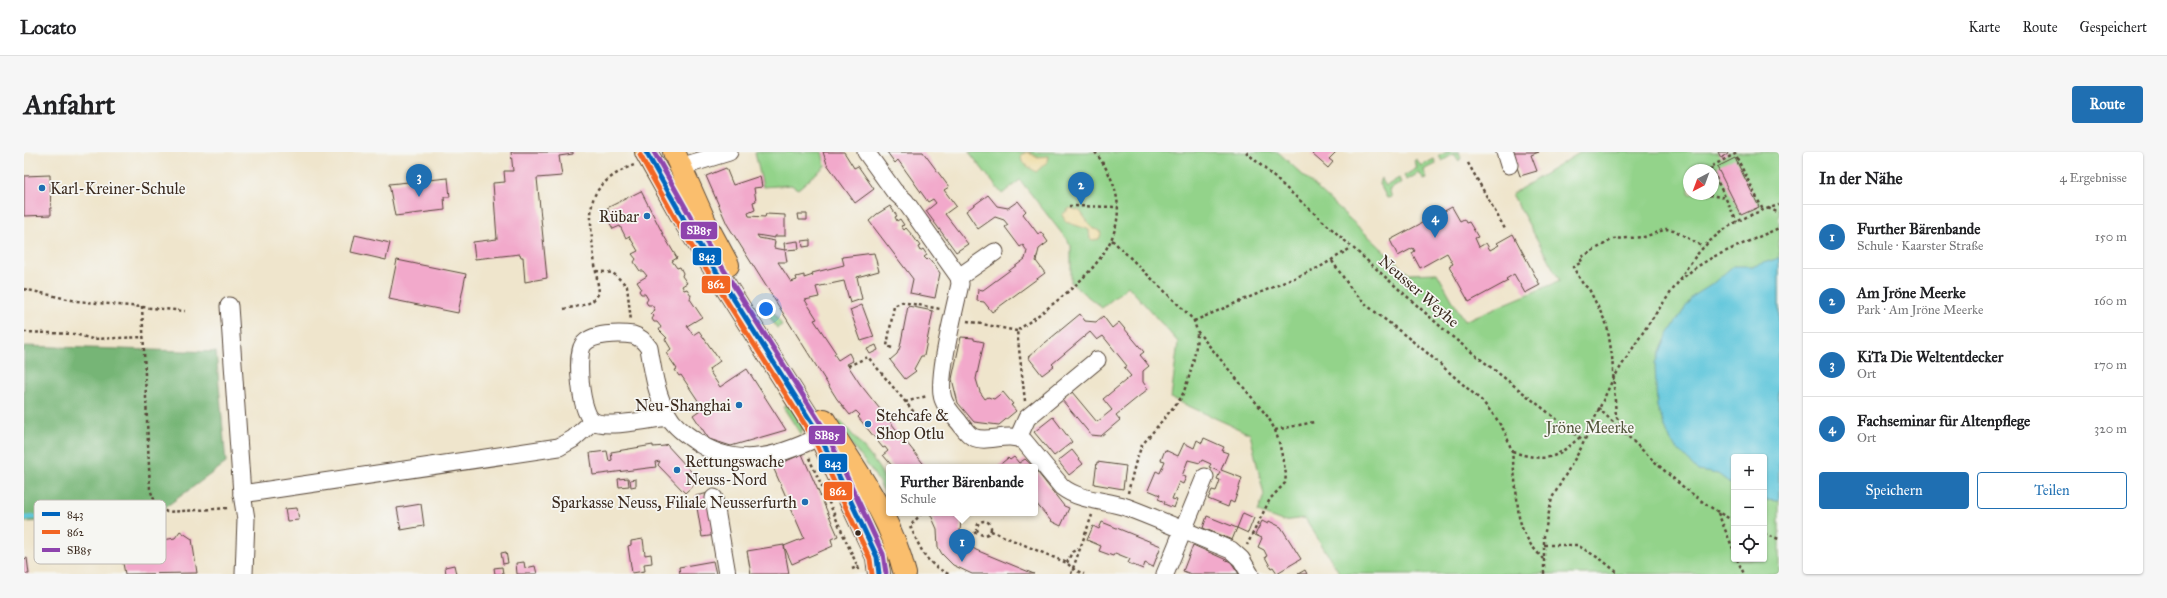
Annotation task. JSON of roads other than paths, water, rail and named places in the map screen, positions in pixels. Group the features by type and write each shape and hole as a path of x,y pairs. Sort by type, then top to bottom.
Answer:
{"main road":[{"path":"646,152 684,219 818,437 872,493 897,548 905,574"},
{"path":"654,152 663,164 671,169 677,159"},
{"path":"677,159 706,224 818,437 877,557 879,574"}],"street":[{"path":"677,159 729,152"},
{"path":"866,152 894,191 905,201 959,277 960,284 940,382 941,392 946,406 973,437 979,439 1005,436 1018,438 1024,441 1066,490 1077,496 1125,507 1231,550 1241,559 1250,574"},
{"path":"959,277 995,252"},
{"path":"228,306 243,501 246,519 244,574"},
{"path":"668,417 604,425 593,421 584,409 579,357 584,343 591,338 633,335 646,342 649,348 662,404 668,417 685,434 705,449 725,456 744,459 767,457 818,437"},
{"path":"1018,438 1027,418 1097,360"},
{"path":"243,501 558,447 573,439 593,421"},
{"path":"1165,574 1205,477"},
{"path":"714,498 727,574"}],"water":[{"name":"Jröne Meerke","path":"1779,257 1779,501 1767,500 1767,454 1731,454 1731,484 1718,474 1698,471 1671,442 1657,407 1655,364 1667,336 1692,297 1711,285 1733,266 1754,266"}],"waterway":[{"path":"24,518 34,517"}],"place":[{"name":"Karl-Kreiner-Schule","path":"42,188"},
{"name":"KiTa Die Weltentdecker","path":"419,197"},
{"name":"Am Jröne Meerke","path":"1081,205"},
{"name":"Rübar","path":"647,216"},
{"name":"Fachseminar für Altenpflege","path":"1435,238"},
{"name":"Neu-Shanghai","path":"739,405"},
{"name":"Stehcafe & Shop Otlu","path":"868,424"},
{"name":"Rettungswache Neuss-Nord","path":"677,470"},
{"name":"Sparkasse Neuss, Filiale Neusserfurth","path":"805,502"},
{"name":"Further Bärenbande","path":"962,562"}]}
